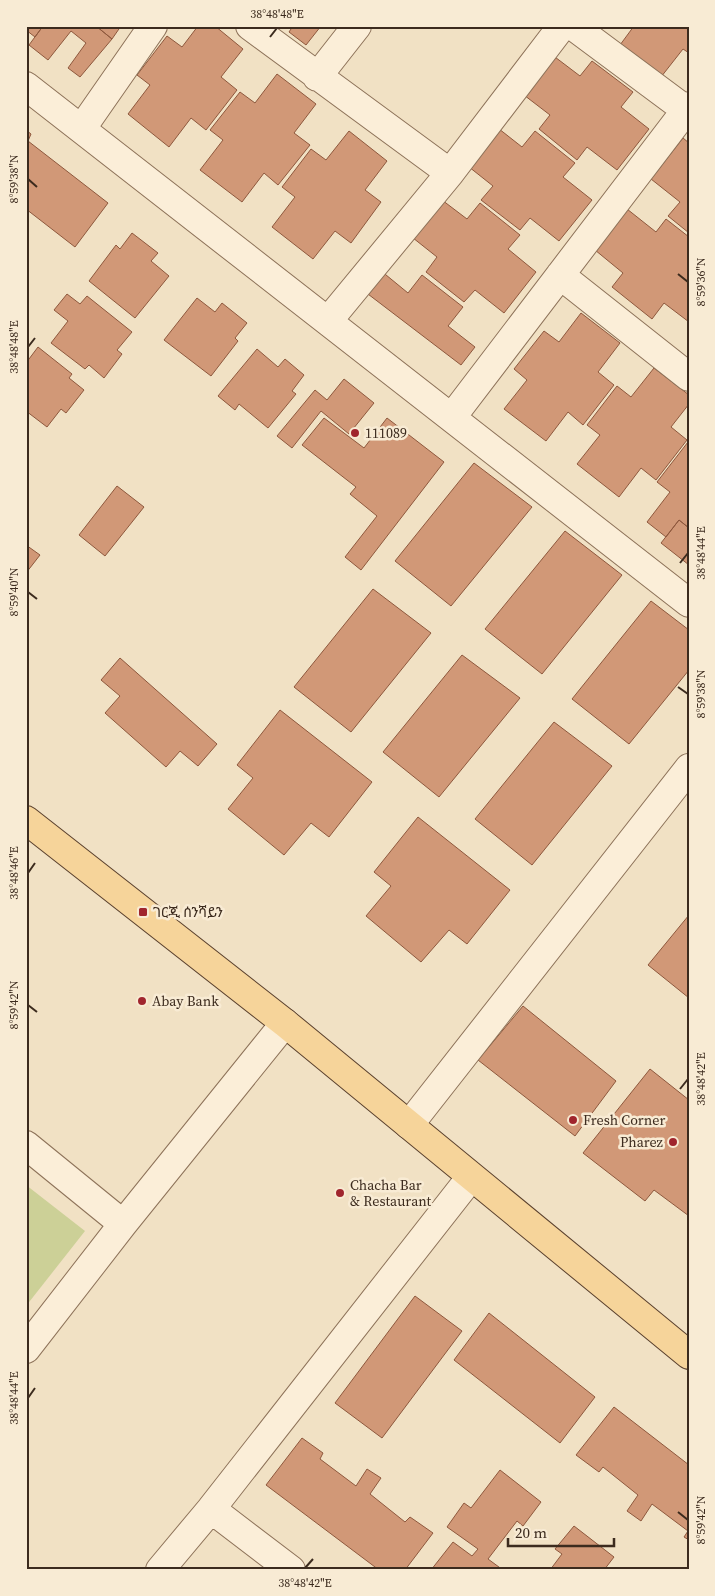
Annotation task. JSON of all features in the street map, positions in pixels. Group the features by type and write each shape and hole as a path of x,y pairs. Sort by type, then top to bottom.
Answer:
{"main road":[{"path":"26,820 285,1023 689,1356"}],"street":[{"path":"82,128 153,26"},
{"path":"250,26 316,77 450,174"},
{"path":"316,77 357,26"},
{"path":"328,321 450,174 562,26"},
{"path":"452,418 687,109 573,26"},
{"path":"26,86 689,603"},
{"path":"560,275 689,377"},
{"path":"409,1125 689,768"},
{"path":"26,1349 123,1224 285,1023"},
{"path":"26,1146 123,1224"},
{"path":"160,1570 211,1509 471,1177"},
{"path":"211,1509 291,1570"}],"green space":[{"path":"26,1185 85,1231 26,1306"}],"building":[{"path":"26,26 43,26 35,37 26,30"},
{"path":"43,26 96,26 112,39 80,77 68,68 86,43 71,31 48,60 29,45"},
{"path":"96,26 121,26 112,39"},
{"path":"198,26 215,26 243,49 221,77 237,90 206,130 191,118 169,147 128,114 150,85 137,75 167,36 182,47"},
{"path":"293,26 321,26 306,45 289,32"},
{"path":"634,26 689,26 689,53 683,49 661,77 620,45"},
{"path":"551,54 580,76 592,61 633,92 621,107 649,129 617,170 587,147 577,160 539,129 550,115 520,92"},
{"path":"277,74 316,104 294,133 310,145 278,185 264,173 242,202 200,170 223,140 210,130 240,92 255,103"},
{"path":"494,125 522,147 535,131 575,163 563,177 592,200 559,241 530,218 520,230 481,200 493,186 464,163"},
{"path":"26,130 31,134 28,141 108,203 75,247 26,209"},
{"path":"349,131 387,161 365,190 381,202 351,243 335,231 313,259 272,227 295,197 282,187 311,149 326,160"},
{"path":"683,138 689,143 689,233 668,216 680,202 651,179"},
{"path":"438,197 467,219 480,203 520,235 508,249 536,272 504,313 475,290 464,302 426,272 437,257 408,234"},
{"path":"627,209 656,232 666,219 689,237 689,322 664,303 652,319 612,287 623,273 595,250"},
{"path":"132,233 158,253 151,261 169,276 135,318 89,281 116,245 120,249"},
{"path":"380,270 408,293 422,275 463,307 448,326 475,347 461,365 364,291"},
{"path":"67,294 80,304 87,296 132,332 117,350 122,354 104,378 89,365 85,369 51,343 68,321 54,310"},
{"path":"197,298 215,312 222,303 247,323 235,338 238,341 211,376 164,340"},
{"path":"581,313 620,343 598,372 614,385 583,425 568,412 546,441 504,409 527,380 514,369 544,331 559,342"},
{"path":"38,347 72,374 69,378 84,390 66,413 61,409 47,427 26,411 26,363"},
{"path":"257,349 278,367 285,359 304,375 292,391 296,394 268,428 239,404 235,410 218,396"},
{"path":"654,368 689,395 689,404 671,427 687,440 656,480 641,468 619,497 577,464 600,435 587,425 617,386 631,397"},
{"path":"344,379 374,403 349,434 321,411 292,448 277,436 315,390 327,400"},
{"path":"324,418 364,448 387,418 444,462 361,570 345,557 377,516 350,494 356,487 302,445"},
{"path":"688,442 689,528 679,520 666,537 647,522 670,492 657,482"},
{"path":"474,463 532,507 451,606 395,561"},
{"path":"117,486 144,507 105,556 79,535"},
{"path":"679,520 689,528 689,565 661,543"},
{"path":"565,531 622,575 542,674 485,629"},
{"path":"26,545 40,555 26,573"},
{"path":"373,589 431,633 351,732 294,687"},
{"path":"651,601 689,630 689,670 629,744 572,699"},
{"path":"462,655 520,698 439,797 383,752"},
{"path":"120,658 217,744 198,766 180,751 166,767 105,713 120,696 101,680"},
{"path":"280,710 372,782 329,837 311,823 284,855 228,809 253,778 237,765"},
{"path":"554,722 612,766 532,865 475,819"},
{"path":"418,817 510,890 467,944 449,930 421,962 366,916 391,886 374,872"},
{"path":"689,915 689,998 648,965"},
{"path":"523,1006 616,1081 575,1136 478,1060"},
{"path":"650,1069 689,1100 689,1216 654,1190 645,1201 583,1153"},
{"path":"415,1296 462,1331 382,1438 335,1403"},
{"path":"489,1313 595,1397 560,1443 454,1360"},
{"path":"614,1407 689,1465 689,1540 684,1537 688,1531 652,1504 641,1521 627,1511 638,1495 603,1467 599,1472 576,1455"},
{"path":"302,1438 323,1453 320,1459 356,1486 367,1469 381,1478 370,1494 405,1522 410,1517 433,1533 405,1570 379,1570 266,1485"},
{"path":"500,1470 541,1502 523,1526 517,1521 488,1559 503,1570 431,1570 453,1542 472,1556 478,1549 447,1527 464,1503 471,1508"},
{"path":"574,1526 614,1557 604,1570 550,1570 562,1554 555,1549"}],"place":[{"name":"111089","path":"355,433"},
{"name":"ገርጂ ሰንሻይን","path":"143,912"},
{"name":"Abay Bank","path":"142,1001"},
{"name":"Fresh Corner","path":"573,1120"},
{"name":"Pharez","path":"673,1142"},
{"name":"Chacha Bar & Restaurant","path":"340,1193"}]}
